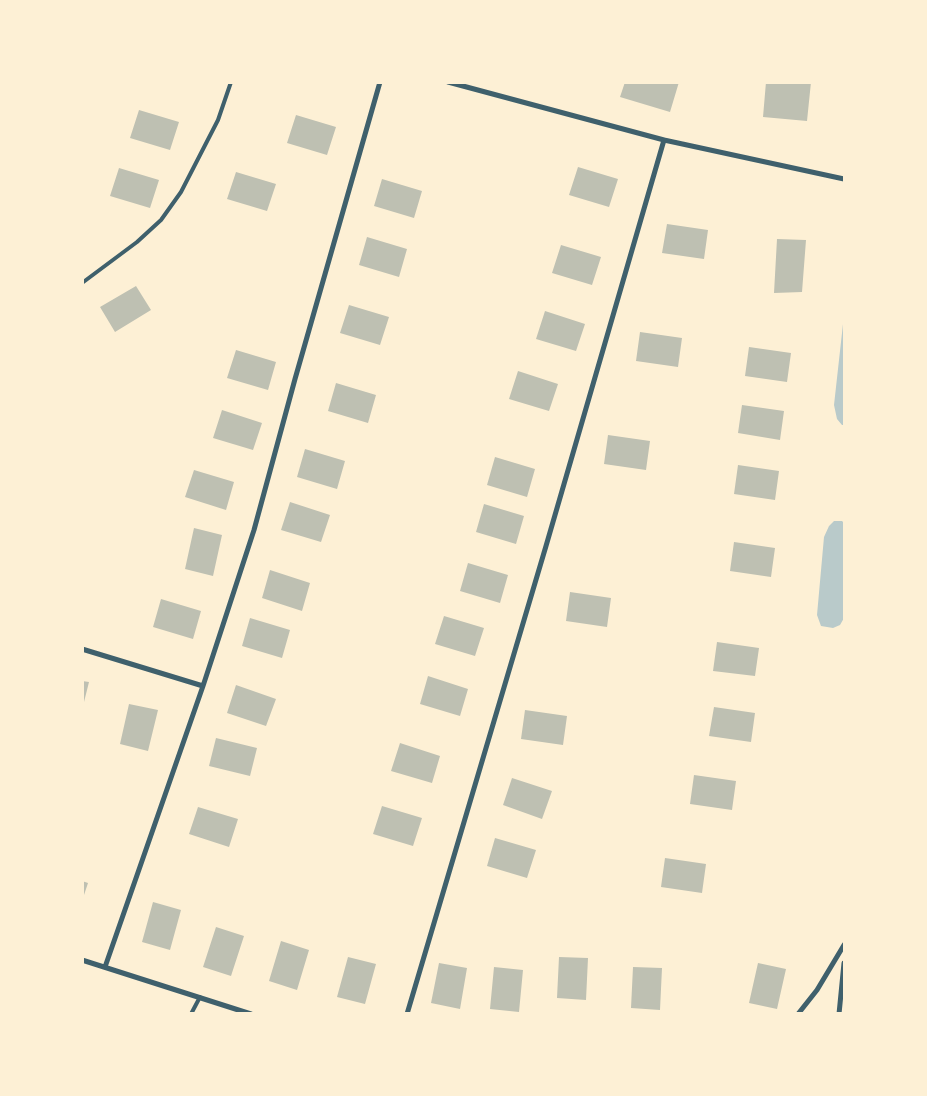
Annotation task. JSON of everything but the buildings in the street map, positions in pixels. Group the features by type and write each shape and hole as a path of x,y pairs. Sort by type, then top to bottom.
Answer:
{"street":[{"path":"105,967 203,686 254,530 380,82"},
{"path":"448,82 664,140 844,179"},
{"path":"407,1014 664,140"},
{"path":"82,649 203,686"},
{"path":"798,1014 817,990 844,944"},
{"path":"82,960 251,1014"},
{"path":"839,1014 844,963"}],"lane":[{"path":"82,283 138,242 161,220 181,192 218,120 231,82"},
{"path":"191,1014 200,997"}],"shaded area":[{"path":"844,315 844,425 842,425 837,419 834,405"},
{"path":"834,521 842,521 844,523 844,618 840,625 833,628 821,626 817,615 824,537 829,526"}]}
